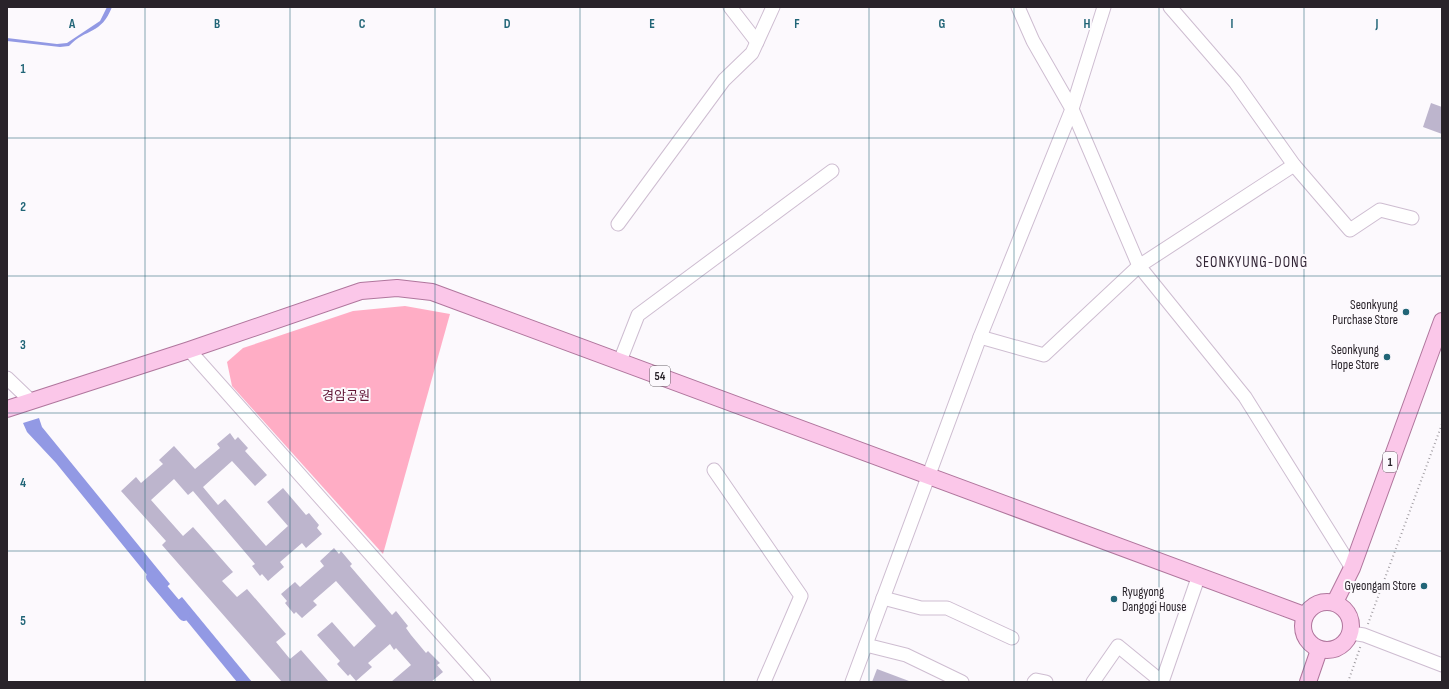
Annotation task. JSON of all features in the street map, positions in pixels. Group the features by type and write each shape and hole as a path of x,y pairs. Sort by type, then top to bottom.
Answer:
{"main road":[{"name":"54","path":"7,409 189,350 361,291 397,288 432,292 1304,615"},
{"name":"1","path":"1335,602 1352,568 1442,321"},
{"path":"1319,602 1335,602 1347,611 1352,626 1358,634 1334,650 1319,650 1306,640 1302,626 1304,615 1319,602"},
{"path":"1308,682 1319,650"}],"street":[{"path":"730,7 757,42"},
{"path":"618,224 724,80 752,53 773,7"},
{"path":"1018,7 1033,41 1072,109 1139,266 1245,397 1352,568"},
{"path":"852,682 980,337 1072,109 1104,7"},
{"path":"1170,7 1235,82 1294,165 1350,230 1380,210 1412,218"},
{"path":"980,337 1044,354 1139,266 1294,165"},
{"path":"620,361 638,316 832,171"},
{"path":"189,350 484,682"},
{"path":"7,378 31,401"},
{"path":"714,470 801,596 764,682"},
{"path":"1093,682 1118,646 1162,682 1199,575"},
{"path":"883,598 921,608 947,608 1012,638"},
{"path":"1358,634 1442,666"},
{"path":"866,645 906,655 962,682"},
{"path":"1034,682 1036,680 1046,682"}],"path":[{"path":"1348,682 1358,634 1442,424"}],"green space":[{"name":"경암공원","path":"405,306 450,314 383,554 232,386 227,362 243,348 353,311"}],"water":[{"path":"107,7 112,7 108,16 103,22 98,27 75,40 69,46 60,47 7,41 7,38 57,44 67,43 100,21"},
{"path":"39,418 42,427 170,584 161,592 56,463 27,432 23,423"},
{"path":"182,597 252,682 237,682 173,604"}],"building":[{"path":"1431,103 1442,107 1442,134 1423,127"},
{"path":"230,433 235,440 238,437 248,448 245,451 267,475 255,486 232,461 203,487 218,505 225,499 266,546 288,526 267,502 283,488 306,515 309,513 319,525 317,528 322,534 306,548 302,543 280,562 284,567 268,581 262,574 260,576 252,566 255,564 193,491 188,495 174,479 151,500 183,536 193,527 233,572 222,581 237,597 247,589 286,634 276,642 290,659 301,650 329,682 282,682 162,545 166,541 121,491 136,477 141,483 163,464 159,460 174,446 195,469 220,448 217,444"},
{"path":"334,548 339,554 341,551 352,564 350,566 392,615 396,611 408,626 406,628 411,635 426,653 428,651 440,663 437,665 443,672 431,682 391,682 411,665 396,648 394,650 390,644 368,663 372,667 356,681 350,674 348,676 337,664 340,661 317,635 332,622 354,647 376,626 336,581 313,601 317,605 302,618 296,612 294,614 285,603 287,601 281,594 295,582 300,587 324,566 320,561"},
{"path":"877,669 909,681 909,682 872,682"}],"waterway":[{"path":"152,577 184,615"}],"place":[{"name":"Seonkyung Purchase Store","path":"1406,312"},
{"name":"Seonkyung Hope Store","path":"1387,357"},
{"name":"Gyeongam Store","path":"1424,586"},
{"name":"Ryugyong Dangogi House","path":"1114,599"}],"district":[{"name":"SEONKYUNG-DONG","path":"1252,262"}]}
